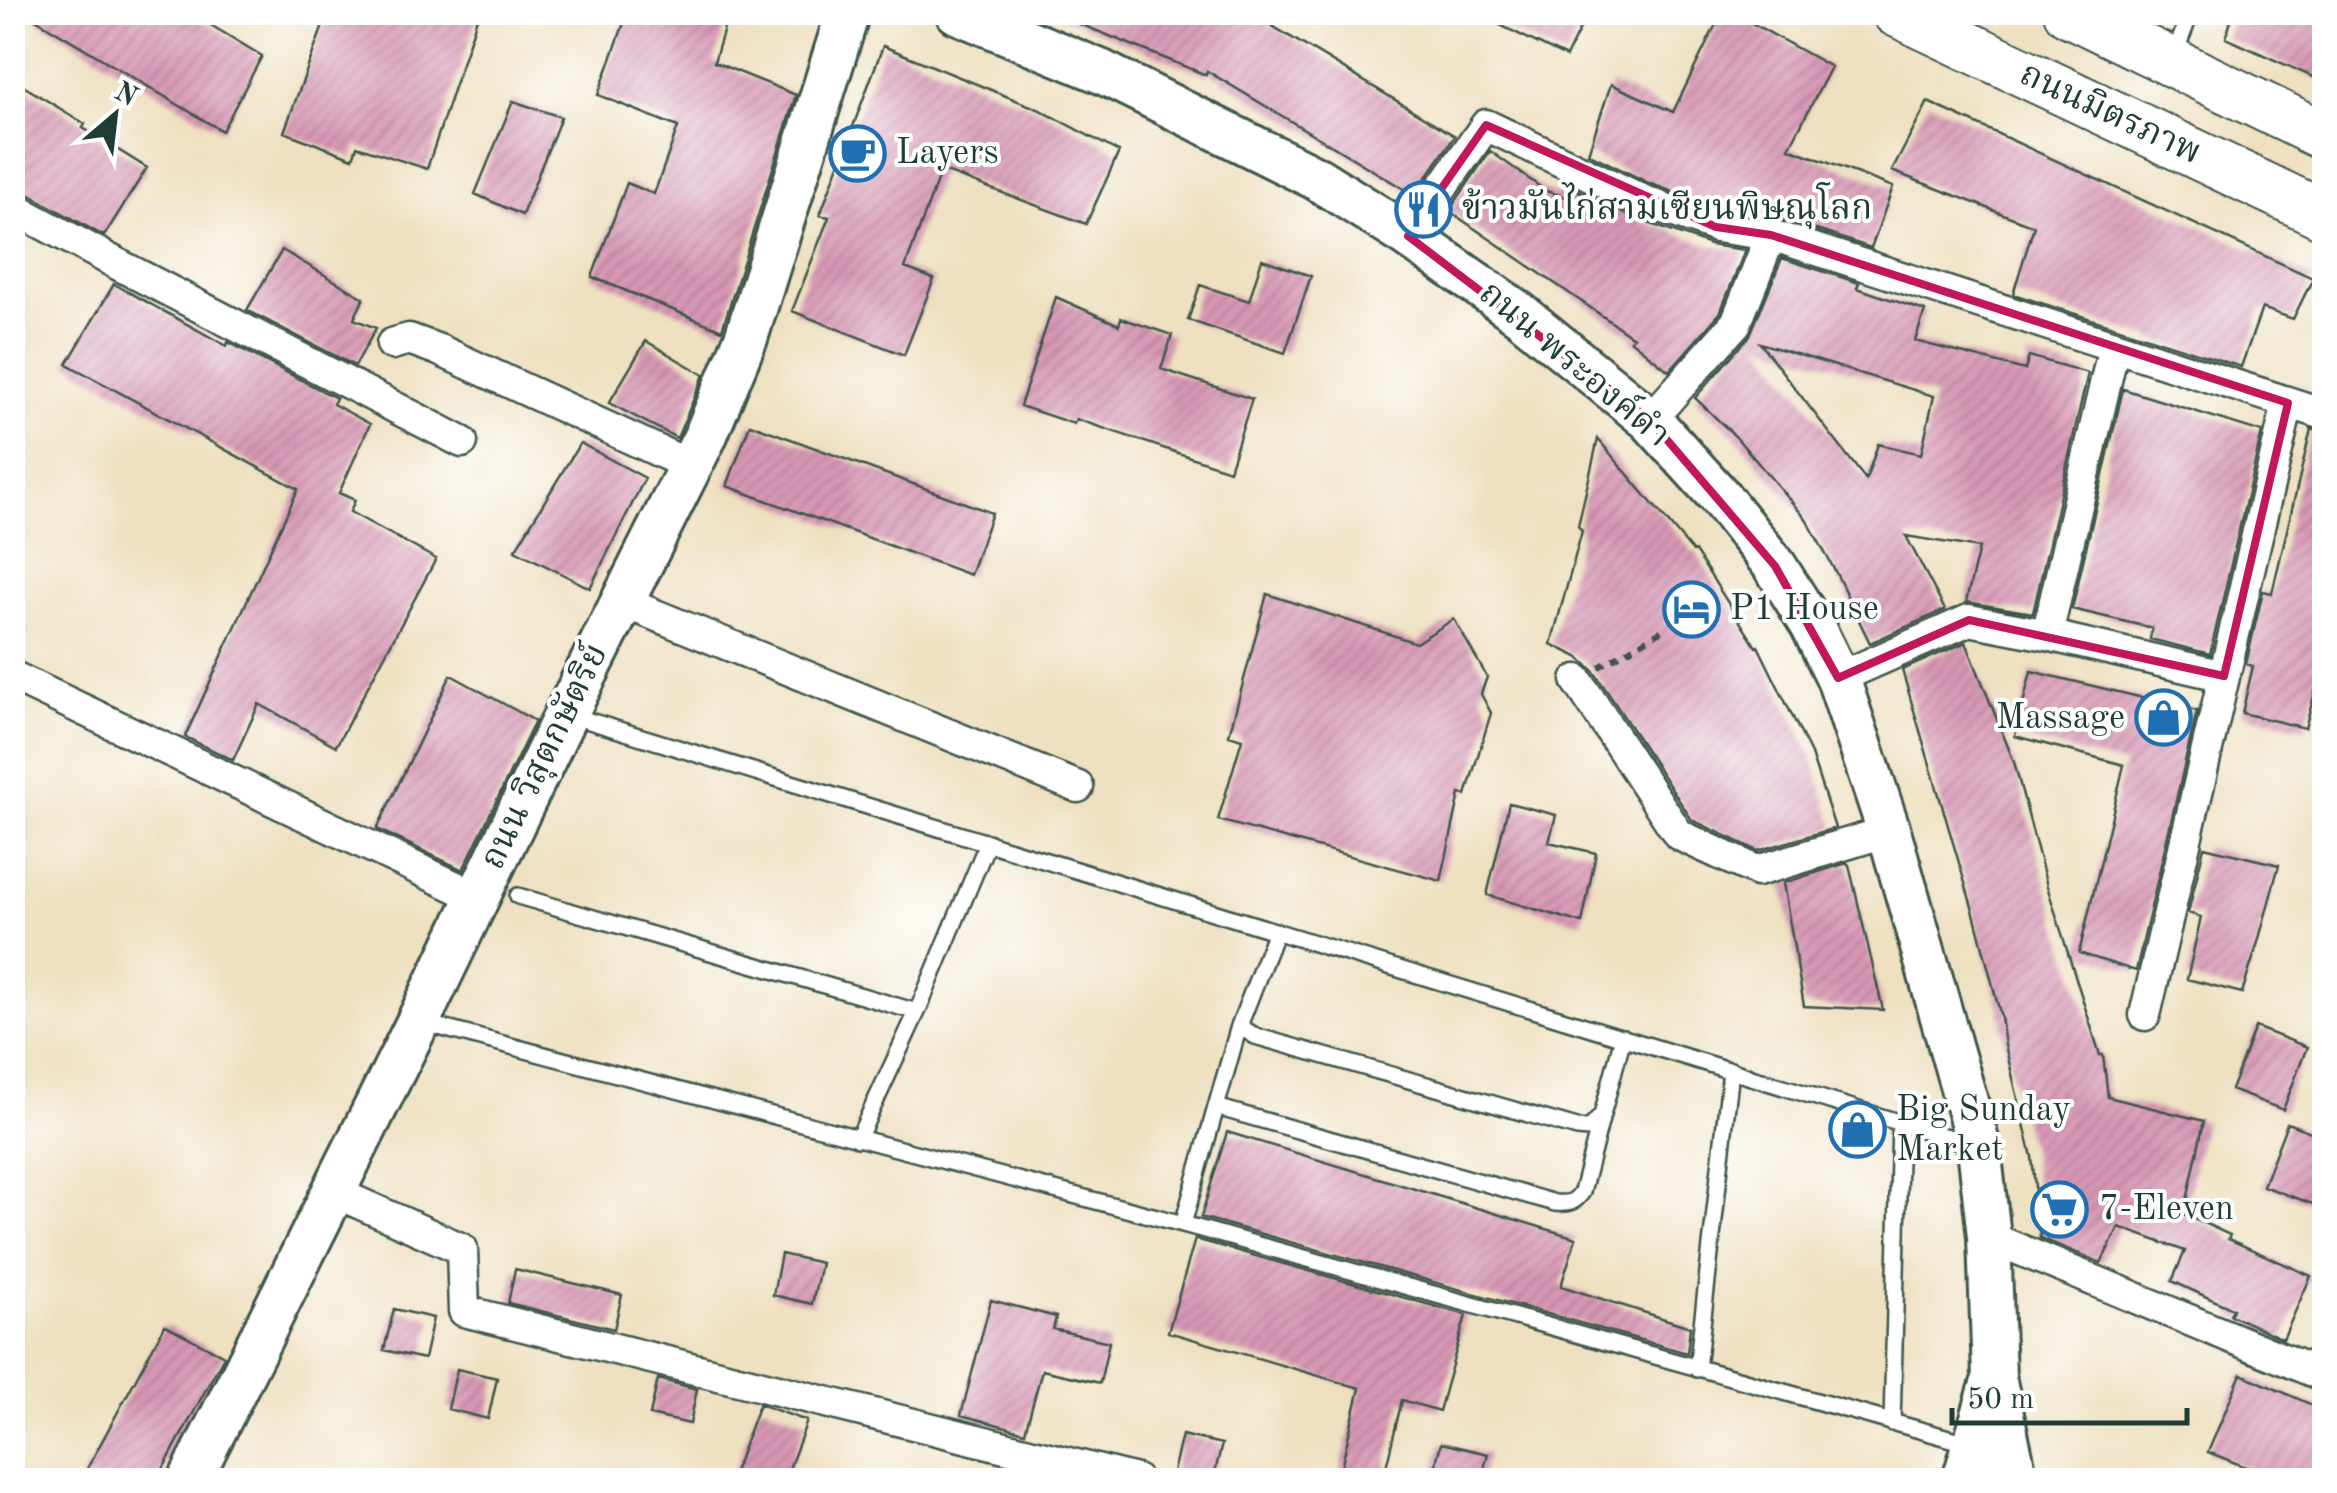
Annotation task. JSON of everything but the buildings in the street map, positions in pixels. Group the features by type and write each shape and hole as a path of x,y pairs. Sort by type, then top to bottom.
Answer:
{"main road":[{"name":"ถนนมิตรภาพ","path":"1896,12 2324,215"},
{"name":"ถนนมิตรภาพ","path":"2068,12 2324,136"}],"street":[{"name":"ถนน วิสุตกษัตริย์","path":"190,1480 705,438 746,338 848,12"},
{"name":"ถนน พระองค์ดำ","path":"957,12 1102,72 1298,169 1408,236 1520,314 1650,420 1775,566 1812,625 1838,678 1889,831 1979,1147 1989,1237 1994,1378"},
{"path":"1408,236 1486,125 1644,202 1716,227 1771,235 2324,414"},
{"path":"12,206 462,442"},
{"path":"1650,420 1736,323 1771,235"},
{"path":"392,344 409,339 438,350 691,466"},
{"path":"2047,635 2114,346"},
{"path":"2145,1015 2288,403"},
{"path":"622,602 1078,787"},
{"path":"1838,678 1969,620 2224,676"},
{"path":"12,676 476,897"},
{"path":"1576,680 1679,836 1758,871 1889,831"},
{"path":"332,1190 462,1249 464,1311 1136,1480"},
{"path":"1989,1237 2324,1376"},
{"path":"1969,1463 1994,1378"},
{"path":"1994,1378 2016,1480"}],"lane":[{"path":"2171,62 2190,12"},
{"path":"566,714 1979,1147"},
{"path":"858,1139 917,1012 988,842"},
{"path":"518,896 917,1012"},
{"path":"1183,1224 1239,1026 1276,931"},
{"path":"418,1022 1183,1224 1892,1423 1969,1463"},
{"path":"1239,1026 1255,1036 1577,1128 1588,1129 1602,1115"},
{"path":"1216,1107 1567,1204 1575,1202 1582,1192 1622,1037"},
{"path":"1697,1369 1730,1070"},
{"path":"1892,1423 1900,1122"}],"path":[{"path":"1576,680 1664,630"}],"highlighted area":[{"path":"1486,125 1716,227 1771,235 2288,403 2224,676 1969,620 1838,678 1775,566 1650,420 1408,236"}],"place":[{"name":"Layers","path":"857,153"},
{"name":"ข้าวมันไก่สามเซียนพิษณุโลก","path":"1423,209"},
{"name":"P1 House","path":"1691,609"},
{"name":"Massage","path":"2164,718"},
{"name":"Big Sunday Market","path":"1857,1130"},
{"name":"7-Eleven","path":"2060,1209"}]}
